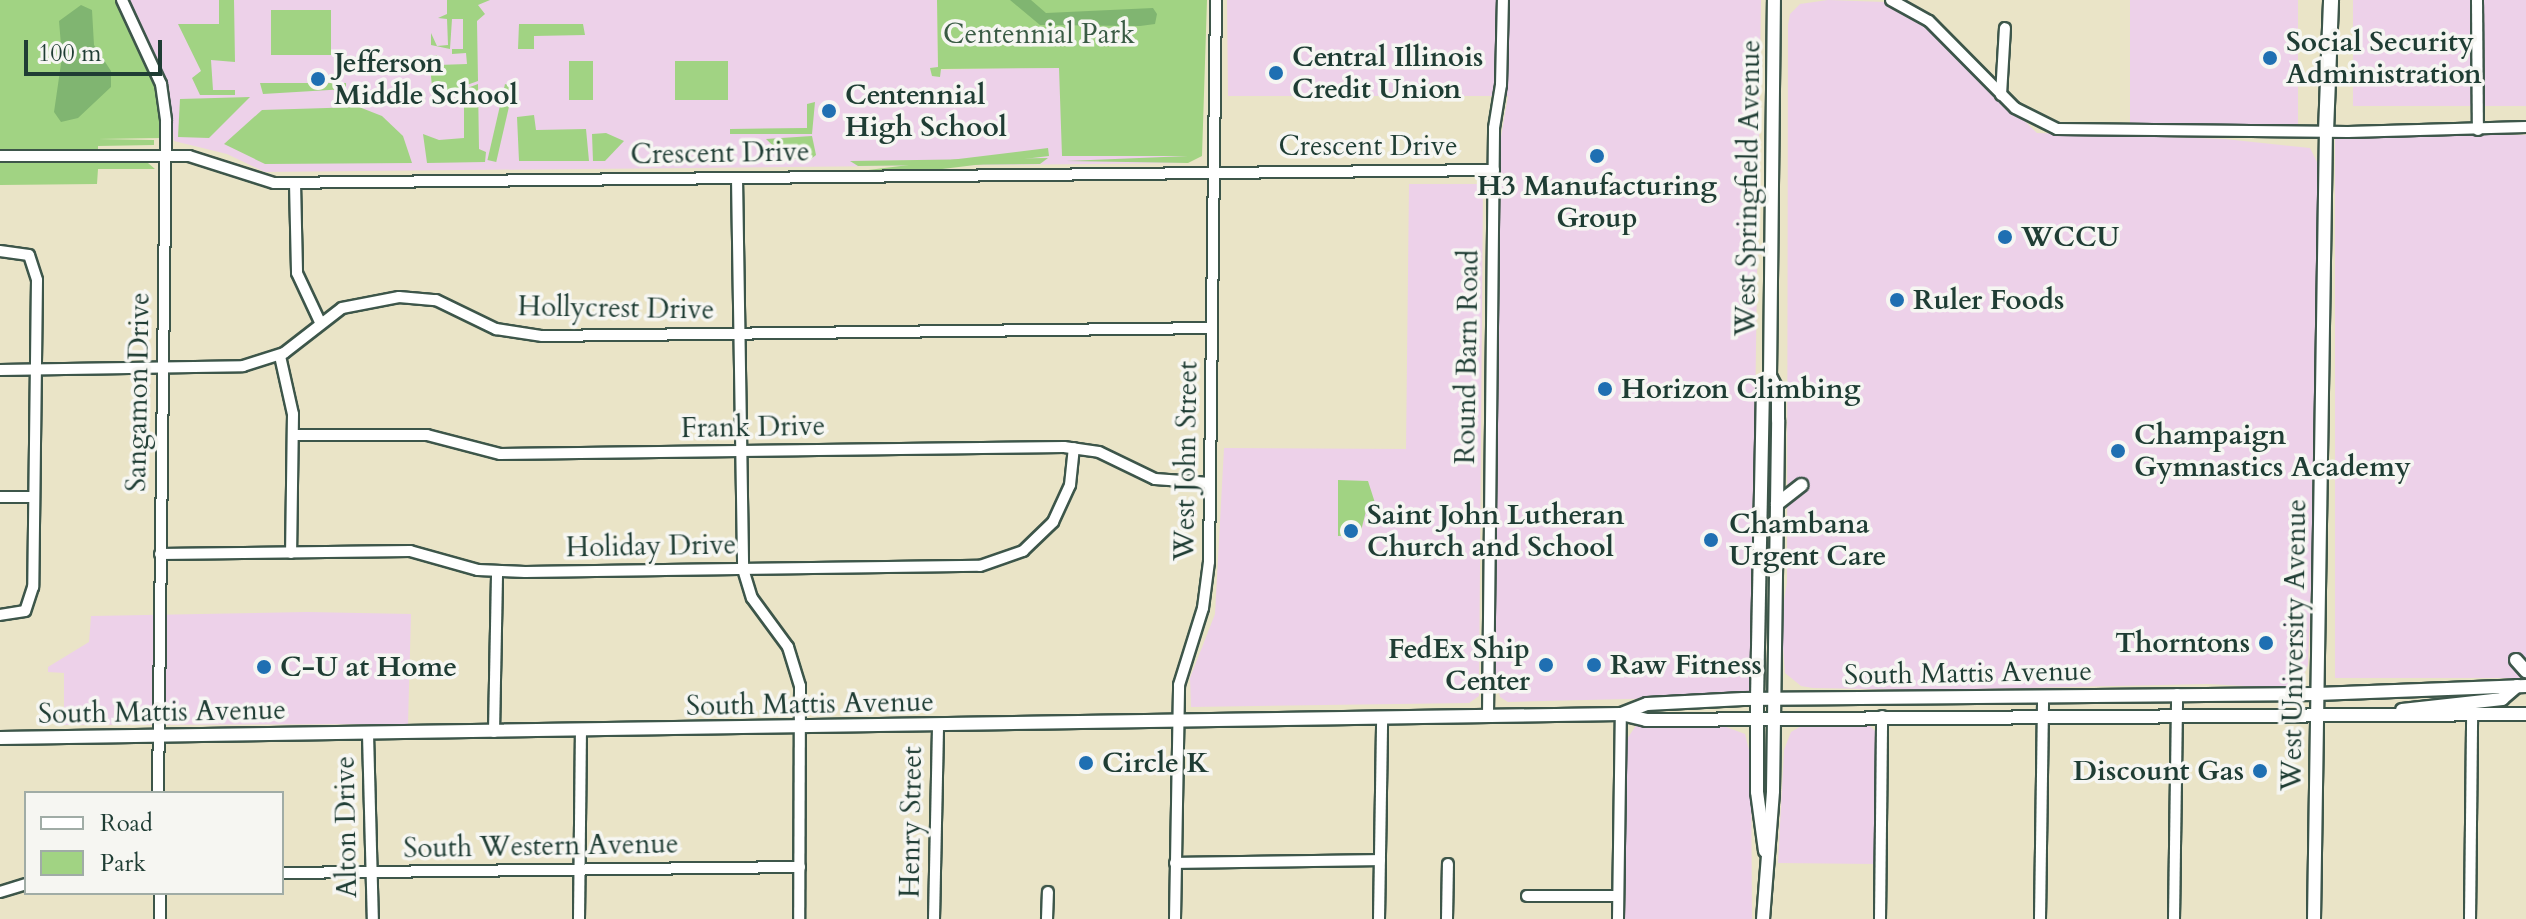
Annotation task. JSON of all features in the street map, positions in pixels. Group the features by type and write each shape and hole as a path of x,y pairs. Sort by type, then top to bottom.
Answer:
{"highway":[{"path":"2326,132 2331,0"}],"main road":[{"name":"West Springfield Avenue","path":"1765,851 1757,792 1757,699 1763,391 1770,376 1774,0"},
{"name":"West University Avenue","path":"2314,919 2326,132"},
{"name":"West Springfield Avenue","path":"1763,919 1774,718 1777,504 1778,391 1770,376"},
{"path":"1777,504 1801,485"},
{"path":"2516,660 2526,671"},
{"name":"South Mattis Avenue","path":"1621,714 1647,704 1757,699 2317,694 2521,686"},
{"path":"2385,715 2424,704 2502,699 2521,686"},
{"name":"South Mattis Avenue","path":"0,738 938,727 1488,715 1621,714 1646,720 2177,712 2526,714"}],"street":[{"name":"Sangamon Drive","path":"122,0 161,84 165,156 158,791"},
{"name":"West John Street","path":"1175,919 1180,680 1207,587 1216,0"},
{"name":"Round Barn Road","path":"1488,715 1494,170 1503,0"},
{"path":"1891,0 1929,21 2001,95 2030,118 2068,131 2326,132 2526,127"},
{"path":"2477,0 2478,130"},
{"path":"2001,95 2005,28"},
{"name":"Crescent Drive","path":"0,156 165,156 214,160 258,181 295,183 1213,170 1494,170"},
{"path":"737,178 743,569 752,598 794,659 800,728 799,919"},
{"path":"295,183 297,273 320,322"},
{"path":"0,251 29,255 35,266 36,369 33,587 25,611 0,615"},
{"name":"Hollycrest Drive","path":"0,370 243,366 280,356 320,322 353,303 399,297 450,304 496,329 521,335 1212,328"},
{"path":"280,356 291,394 291,553"},
{"name":"Frank Drive","path":"293,435 427,435 500,454 1074,448 1099,452 1155,479 1210,483"},
{"name":"Holiday Drive","path":"160,554 421,552 497,572 961,567 1011,557 1044,533 1061,511 1070,485 1074,448"},
{"path":"0,497 33,497"},
{"path":"494,732 497,572"},
{"path":"2174,919 2177,694"},
{"path":"2040,919 2043,697"},
{"path":"1618,919 1621,714"},
{"path":"2470,919 2472,714"},
{"path":"1880,919 1882,716"},
{"path":"1379,919 1382,718"},
{"name":"Henry Street","path":"934,919 938,727"},
{"path":"579,919 581,731"},
{"name":"Alton Drive","path":"368,734 373,919"},
{"path":"1175,863 1380,860"},
{"path":"1447,919 1448,864"},
{"name":"South Western Avenue","path":"284,873 800,867"},
{"path":"0,892 24,885"},
{"path":"1047,919 1048,892"},
{"path":"160,895 160,919"},
{"path":"1527,896 1618,896"}],"shaded area":[{"name":"Centennial High School","path":"129,0 937,0 938,70 1188,62 1188,163 265,172 227,154 174,141 169,87"},
{"path":"1227,0 1761,0 1751,696 1508,702 1500,697 1495,674 1501,137 1508,96 1228,96"},
{"path":"1828,0 1884,2 1914,15 2037,133 2225,139 2310,148 2320,168 2315,492 2308,665 2301,681 2281,688 2208,684 1925,690 1813,688 1801,686 1785,673 1781,620 1787,582 1788,25 1790,14 1800,4"},
{"path":"2130,0 2298,0 2298,126 2130,126"},
{"path":"2353,0 2526,0 2526,106 2353,106"},
{"path":"2335,135 2526,135 2526,678 2335,678"},
{"name":"Saint John Lutheran Church and School","path":"1409,184 1483,184 1479,696 1469,703 1191,707 1190,678 1215,614 1224,448 1406,449"},
{"path":"307,612 411,614 408,724 64,725 64,673 48,672 48,667 89,642 91,616"},
{"path":"1867,723 1876,732 1875,864 1778,863 1784,750 1791,732 1805,724"},
{"path":"1637,724 1718,724 1745,734 1751,758 1752,919 1625,919 1627,739"}],"green space":[{"path":"0,0 116,0 158,88 161,138 98,139 154,140 154,145 98,146 98,163 148,163 155,169 98,169 97,184 0,185"},
{"path":"219,0 234,0 235,62 211,60 213,90 235,90 235,95 200,95 192,78 201,71 178,24 219,24"},
{"path":"447,0 490,0 478,5 485,14 477,21 478,81 450,91 432,86 429,58 437,55 438,65 467,64 466,53 452,54 452,49 463,49 463,19 452,19 450,49 431,45 431,33 437,46 448,45 447,19 438,18 447,14"},
{"name":"Centennial Park","path":"937,0 1207,0 1202,156 1188,163 1066,161 1188,156 1062,156 1059,68 941,69 940,77 932,76 930,68 938,67"},
{"path":"1010,0 1031,0 1046,13 1153,8 1157,14 1155,24 1140,26 1040,25"},
{"path":"81,5 92,10 94,45 111,71 111,87 78,118 61,122 54,112 62,57 59,21"},
{"path":"271,10 331,10 331,55 271,55"},
{"path":"519,24 583,24 585,35 534,36 534,49 518,49"},
{"path":"569,61 593,61 593,100 569,100"},
{"path":"675,61 728,61 728,100 675,100"},
{"path":"260,83 346,83 346,89 263,94"},
{"path":"478,84 479,149 486,152 485,162 427,163 423,134 439,140 464,138 464,93 451,94"},
{"path":"505,84 514,86 496,162 487,160"},
{"path":"250,97 209,138 178,137 180,99"},
{"path":"815,102 812,134 730,134 730,129 807,128 807,104"},
{"path":"359,107 382,116 403,136 412,163 265,164 224,144 262,110"},
{"path":"534,115 536,130 586,129 589,161 519,161 517,117"},
{"path":"606,133 624,141 605,161 593,161 592,134"},
{"path":"812,136 816,155 811,159 787,159 766,139"},
{"path":"1048,148 1049,156 850,180 849,172"},
{"path":"1048,158 1040,164 858,166 850,161"},
{"path":"1338,480 1368,481 1376,506 1366,511 1360,535 1338,536"}],"place":[{"name":"Social Security Administration","path":"2270,58"},
{"name":"Central Illinois Credit Union","path":"1276,73"},
{"name":"Jefferson Middle School","path":"318,79"},
{"name":"Centennial High School","path":"829,111"},
{"name":"H3 Manufacturing Group","path":"1597,156"},
{"name":"WCCU","path":"2005,237"},
{"name":"Ruler Foods","path":"1897,300"},
{"name":"Horizon Climbing","path":"1605,389"},
{"name":"Champaign Gymnastics Academy","path":"2118,451"},
{"name":"Saint John Lutheran Church and School","path":"1351,531"},
{"name":"Chambana Urgent Care","path":"1711,540"},
{"name":"Thorntons","path":"2266,643"},
{"name":"FedEx Ship Center","path":"1546,665"},
{"name":"Raw Fitness","path":"1594,665"},
{"name":"C-U at Home","path":"264,667"},
{"name":"Circle K","path":"1086,763"},
{"name":"Discount Gas","path":"2260,771"}]}
